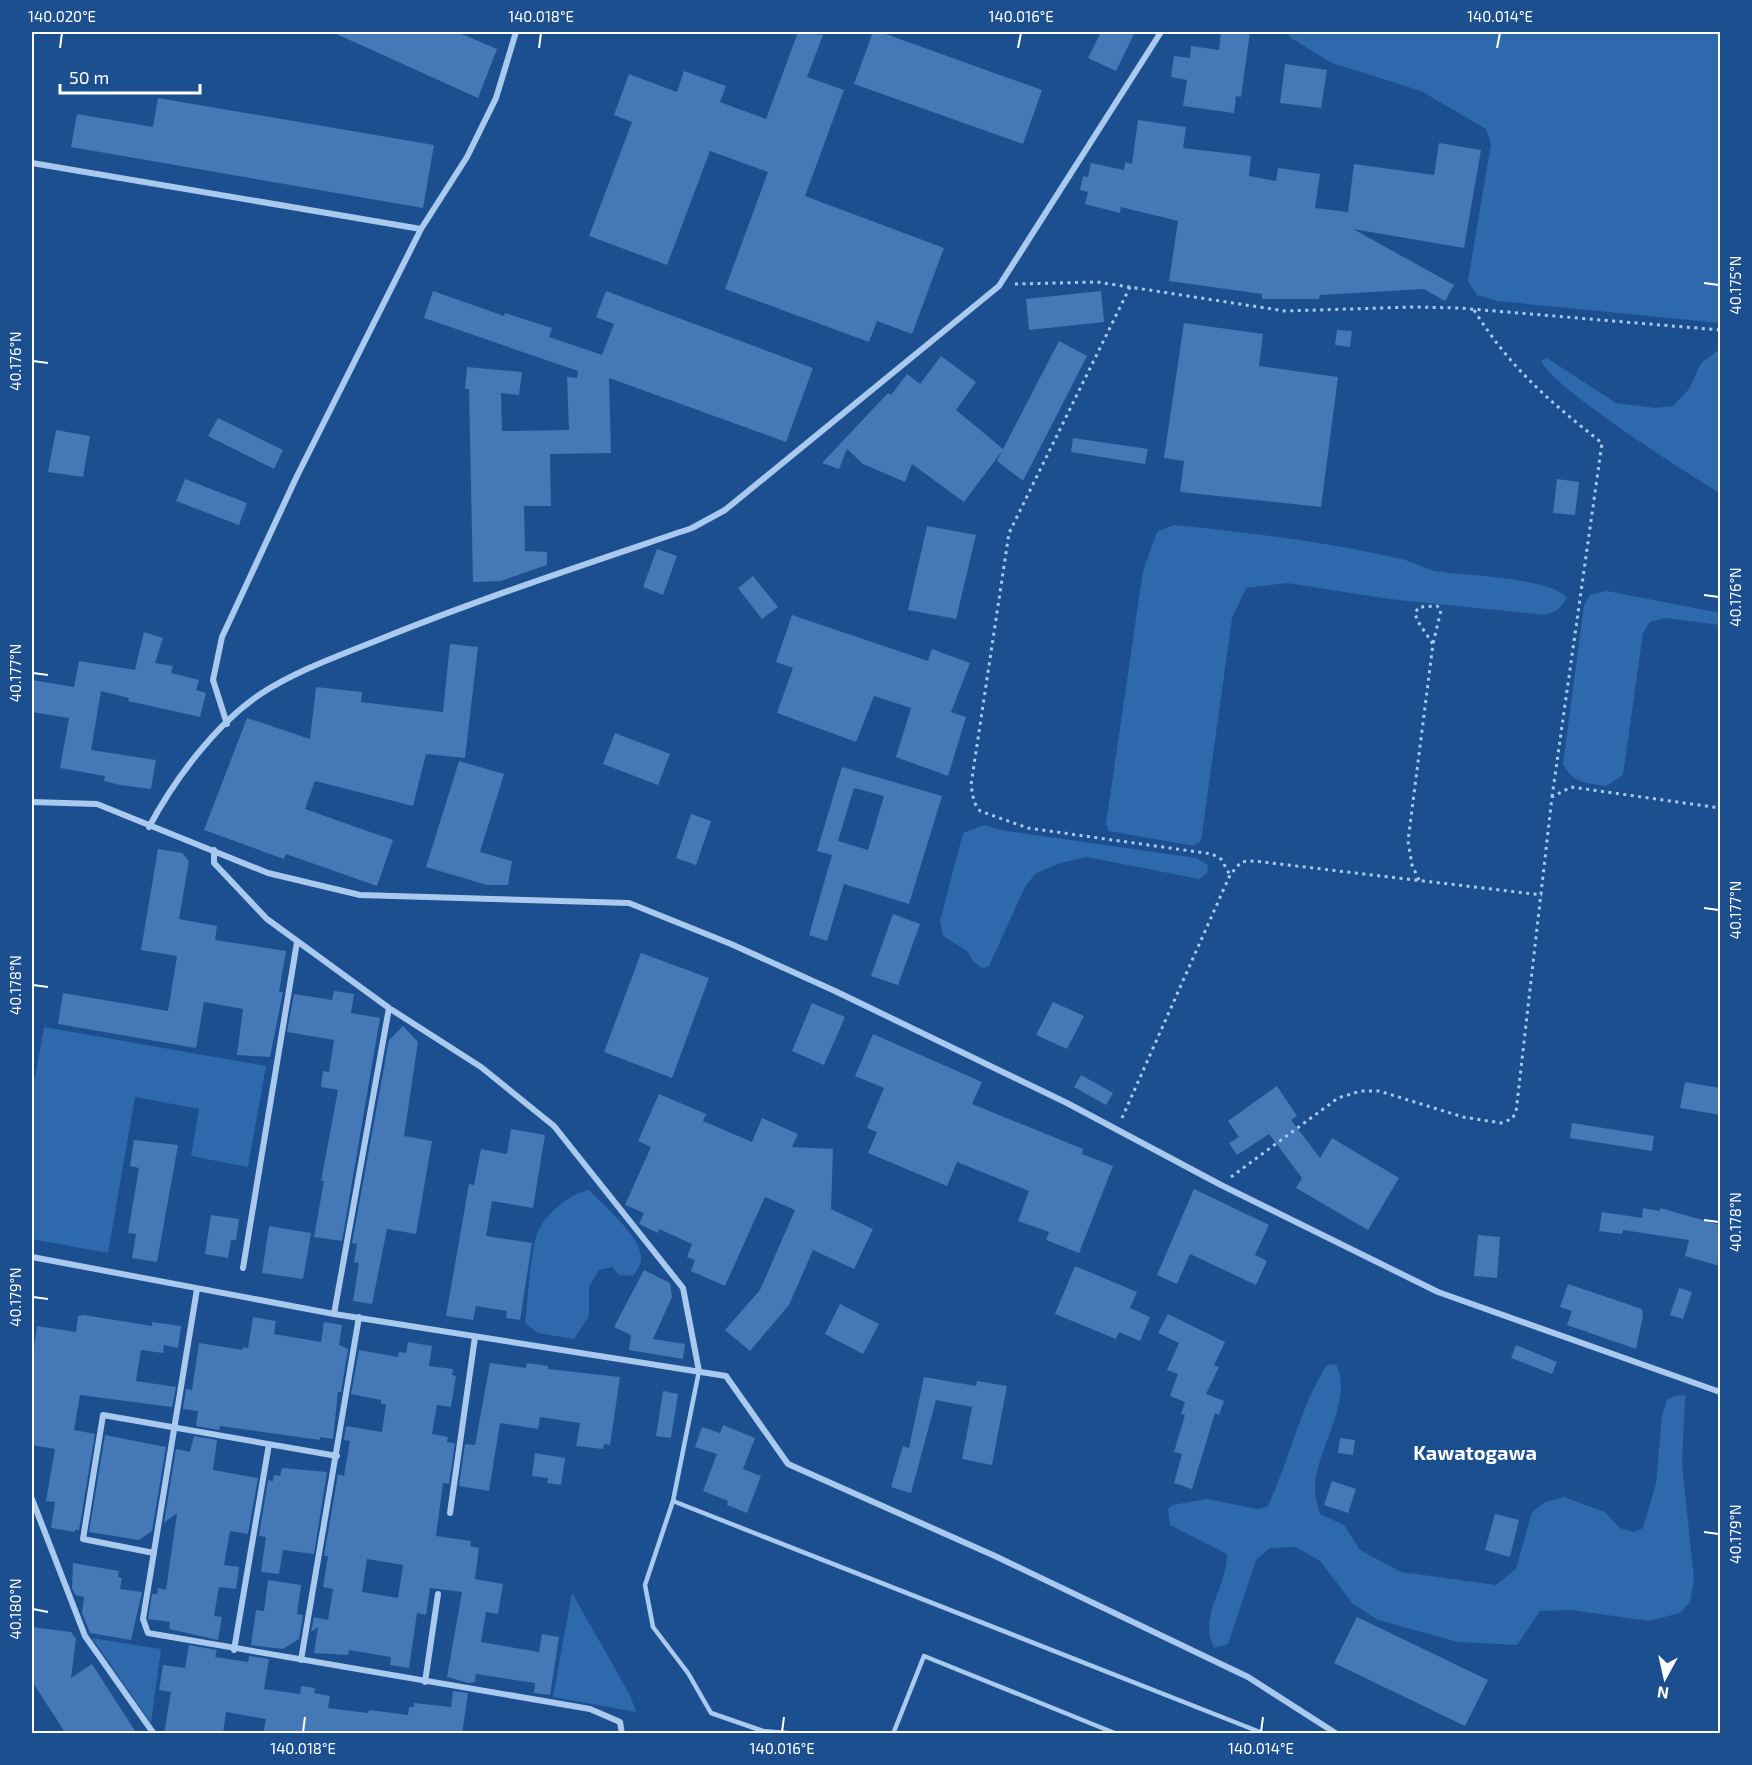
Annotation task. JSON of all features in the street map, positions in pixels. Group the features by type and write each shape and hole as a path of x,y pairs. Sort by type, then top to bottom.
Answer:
{"street":[{"path":"227,724 213,680 222,637 297,476 422,229 467,157 496,98 516,32"},
{"path":"149,827 162,804 209,740 258,696 300,672 477,600 692,528 717,515 802,449 999,286 1161,32"},
{"path":"32,163 422,229"},
{"path":"32,801 97,804 149,827 214,850 268,873 360,896 629,903 731,944 835,991 1067,1103 1221,1185 1438,1292 1720,1392"},
{"path":"214,850 214,863 267,920 389,1008 481,1067 554,1126 683,1288 699,1371"},
{"path":"243,1268 297,942"},
{"path":"334,1314 389,1008"},
{"path":"32,1257 334,1314 726,1376 788,1464 995,1556 1248,1677 1337,1734"},
{"path":"197,1289 143,1619 148,1633 234,1650 590,1709 620,1722 622,1734"},
{"path":"301,1660 359,1317"},
{"path":"450,1513 475,1336"},
{"path":"153,1553 83,1539 103,1415 337,1456"},
{"path":"234,1650 269,1444"},
{"path":"32,1499 85,1636 154,1734"},
{"path":"425,1682 438,1594"}],"lane":[{"path":"699,1371 673,1501 645,1585 654,1627 688,1673 711,1713 764,1731 798,1734"},
{"path":"673,1501 1264,1734"},
{"path":"893,1734 924,1656 1117,1734"}],"path":[{"path":"999,286 1097,282 1285,311 1414,307 1474,309 1720,330"},
{"path":"1130,287 1009,533 971,785 972,794 980,812 1028,828 1212,854 1221,859 1230,875"},
{"path":"1221,1185 1304,1121 1338,1098 1361,1091 1379,1091 1463,1117 1501,1123 1512,1119 1516,1112 1552,797 1602,443 1555,405 1511,364 1474,309"},
{"path":"1419,880 1408,841 1433,644 1441,610 1437,606 1419,608 1415,613 1417,620 1433,644"},
{"path":"1552,797 1572,787 1720,808"},
{"path":"1116,1131 1230,875 1241,862 1254,861 1542,895"}],"shaded area":[{"path":"1287,32 1720,32 1720,323 1497,301 1477,295 1468,281 1491,144 1486,129 1421,91 1332,63 1291,38"},
{"path":"1720,349 1720,493 1595,410 1551,374 1541,361 1547,358 1616,403 1655,408 1673,406 1689,389 1701,363"},
{"path":"1174,525 1348,548 1405,560 1435,571 1526,582 1558,591 1567,598 1558,610 1545,615 1389,599 1287,583 1246,588 1232,618 1201,841 1194,846 1109,831 1106,824 1143,571 1157,532"},
{"path":"1607,591 1720,613 1720,625 1665,618 1650,622 1643,633 1623,775 1606,786 1576,779 1563,764 1584,605 1590,595"},
{"path":"984,825 1001,830 1196,858 1208,865 1207,873 1199,879 1087,857 1060,863 1035,874 1025,887 989,966 982,968 974,962 967,951 943,936 940,921 963,833"},
{"path":"44,1027 266,1066 248,1167 191,1156 199,1109 135,1097 108,1253 32,1239 32,1078 35,1078"},
{"path":"589,1190 634,1238 641,1255 640,1264 633,1276 619,1275 612,1267 599,1270 589,1287 589,1316 574,1339 538,1333 525,1323 531,1265 537,1234 545,1220 558,1206 574,1195"},
{"path":"1336,1364 1341,1393 1338,1409 1317,1471 1315,1486 1320,1514 1344,1525 1360,1550 1401,1572 1496,1585 1516,1569 1532,1512 1545,1502 1564,1497 1605,1512 1620,1528 1634,1532 1643,1528 1656,1484 1662,1415 1667,1400 1685,1395 1682,1464 1694,1579 1690,1602 1680,1613 1649,1621 1571,1610 1540,1611 1517,1645 1458,1642 1378,1620 1353,1604 1320,1561 1296,1547 1270,1548 1256,1560 1228,1644 1214,1648 1209,1625 1223,1579 1227,1554 1170,1525 1168,1509 1173,1505 1207,1499 1257,1509 1267,1507 1317,1382 1327,1365"},
{"path":"572,1593 630,1695 636,1712 553,1697"},
{"path":"92,1638 161,1649 151,1723"}],"building":[{"path":"332,32 457,32 497,49 478,98"},
{"path":"798,32 823,35 807,77 844,90 805,196 944,248 912,334 877,321 869,342 725,289 768,172 710,151 667,265 589,236 632,122 614,115 629,74 677,92 684,71 726,86 720,102 766,119"},
{"path":"873,32 880,32 1042,90 1023,144 854,84"},
{"path":"1101,32 1135,32 1116,71 1088,58"},
{"path":"1221,32 1250,32 1241,97 1236,96 1234,113 1183,106 1187,80 1171,77 1174,56 1190,58 1191,46 1219,50"},
{"path":"1285,64 1327,70 1321,108 1280,103"},
{"path":"158,98 434,145 423,208 71,147 77,114 153,127"},
{"path":"1138,120 1186,127 1183,148 1251,156 1249,176 1276,181 1278,168 1320,174 1315,208 1348,212 1354,164 1434,175 1439,143 1481,150 1464,248 1353,229 1454,285 1445,301 1424,289 1320,295 1319,299 1262,299 1262,294 1169,281 1178,221 1121,207 1120,213 1085,204 1088,192 1080,190 1083,176 1088,177 1091,163 1124,170 1125,162 1132,164"},
{"path":"433,291 504,316 505,313 552,328 549,337 602,355 614,324 596,317 606,291 813,368 786,442 609,378 611,453 550,454 551,506 524,506 525,551 547,552 547,565 501,581 473,582 469,389 465,389 467,367 522,372 519,395 501,393 502,431 569,430 567,377 577,378 578,371 424,318"},
{"path":"1101,291 1104,322 1029,330 1026,299"},
{"path":"1184,323 1263,334 1259,366 1338,377 1321,507 1180,492 1184,461 1164,458"},
{"path":"1337,330 1352,331 1350,347 1335,345"},
{"path":"1059,341 1087,356 1023,481 997,461 1002,451 964,502 912,464 905,482 863,464 847,449 839,469 822,463 888,393 891,395 907,374 920,384 941,356 976,382 956,410 1003,449"},
{"path":"218,418 283,450 274,469 208,436"},
{"path":"56,430 90,436 83,477 48,472"},
{"path":"1073,438 1148,449 1145,464 1071,452"},
{"path":"185,479 247,503 239,525 176,501"},
{"path":"1557,479 1579,482 1575,515 1553,513"},
{"path":"927,526 976,535 956,619 908,610"},
{"path":"657,549 677,556 663,595 643,587"},
{"path":"753,576 778,607 762,619 738,588"},
{"path":"792,615 928,661 932,649 970,663 951,712 966,717 948,776 896,757 911,708 874,696 856,742 777,713 793,668 776,662"},
{"path":"144,632 163,638 155,663 173,666 171,673 199,680 196,690 206,693 200,717 128,701 129,698 101,691 91,750 156,760 151,789 120,785 104,781 105,776 60,768 69,718 32,712 32,680 74,687 79,661 135,670"},
{"path":"450,644 478,647 465,758 426,754 413,806 315,781 305,809 393,840 377,886 286,854 284,859 204,830 247,718 310,739 316,687 362,692 361,702 443,712"},
{"path":"615,733 670,754 658,785 603,764"},
{"path":"459,761 504,774 480,852 512,861 508,885 487,885 426,867"},
{"path":"842,767 942,796 909,904 844,884 827,941 809,935 832,855 817,851","holes":["854,788 884,796 868,850 838,841"]},
{"path":"691,814 711,821 696,865 676,858"},
{"path":"158,849 182,853 189,861 179,919 217,926 215,940 286,951 279,992 283,992 270,1057 237,1055 243,1009 204,1002 196,1048 58,1024 63,993 168,1011 177,956 141,950"},
{"path":"893,914 920,924 898,985 871,976"},
{"path":"641,953 709,978 672,1078 604,1052"},
{"path":"334,991 354,994 351,1013 380,1018 342,1241 314,1237 324,1181 321,1181 338,1090 321,1087 323,1071 329,1072 334,1040 287,1032 294,994 332,1000"},
{"path":"1053,1002 1084,1016 1067,1049 1036,1035"},
{"path":"812,1003 845,1017 824,1065 792,1051"},
{"path":"403,1026 418,1042 404,1136 432,1141 416,1234 387,1229 372,1304 353,1301 359,1263 354,1262 357,1244 352,1243 389,1040"},
{"path":"873,1034 982,1082 972,1104 1083,1149 1082,1154 1113,1166 1079,1253 1046,1240 1049,1232 1018,1221 1029,1191 957,1162 947,1186 868,1153 877,1132 867,1128 884,1088 855,1076"},
{"path":"1081,1075 1113,1093 1106,1105 1074,1087"},
{"path":"1685,1082 1720,1088 1720,1115 1680,1108"},
{"path":"1277,1086 1297,1116 1291,1120 1320,1158 1332,1138 1399,1178 1368,1230 1296,1188 1302,1178 1269,1134 1237,1155 1229,1143 1239,1137 1228,1121"},
{"path":"659,1094 706,1114 703,1121 752,1142 762,1118 798,1134 792,1147 833,1149 831,1209 873,1229 854,1269 813,1250 789,1305 750,1351 725,1330 760,1290 795,1210 765,1197 725,1286 691,1271 695,1260 687,1257 692,1244 659,1229 658,1233 639,1224 644,1213 625,1205 651,1147 638,1141"},
{"path":"1572,1123 1654,1136 1652,1151 1570,1138"},
{"path":"511,1129 545,1135 533,1208 492,1201 486,1236 532,1243 520,1320 506,1318 507,1311 476,1306 473,1320 446,1316 469,1184 474,1185 481,1149 507,1154"},
{"path":"134,1140 178,1145 157,1262 132,1258 136,1234 128,1233 139,1168 130,1166"},
{"path":"1194,1189 1269,1225 1255,1255 1267,1261 1256,1285 1190,1254 1177,1284 1157,1275"},
{"path":"1643,1208 1660,1211 1660,1208 1720,1225 1720,1266 1685,1256 1689,1240 1623,1230 1622,1234 1599,1231 1602,1212 1642,1218"},
{"path":"211,1215 239,1219 236,1240 231,1240 228,1258 205,1254"},
{"path":"269,1226 311,1233 303,1279 262,1273"},
{"path":"1478,1235 1500,1237 1497,1278 1474,1276"},
{"path":"1075,1266 1137,1292 1130,1308 1150,1317 1140,1341 1119,1332 1116,1339 1055,1314"},
{"path":"644,1270 670,1283 672,1297 653,1339 685,1344 683,1359 629,1350 631,1335 614,1327"},
{"path":"1568,1284 1642,1309 1643,1316 1636,1349 1567,1325 1572,1311 1560,1307"},
{"path":"1679,1288 1692,1292 1683,1319 1670,1315"},
{"path":"840,1304 879,1324 863,1354 825,1334"},
{"path":"1168,1314 1225,1342 1214,1365 1219,1367 1206,1394 1224,1401 1219,1415 1215,1413 1192,1489 1174,1483 1182,1454 1174,1452 1185,1415 1181,1414 1185,1402 1170,1396 1178,1374 1167,1370 1179,1343 1158,1333"},
{"path":"78,1316 152,1326 152,1322 181,1326 178,1348 164,1345 163,1353 141,1350 136,1381 176,1387 172,1407 80,1395 74,1430 95,1434 79,1530 75,1532 51,1528 55,1502 46,1501 55,1449 32,1445 32,1362 37,1326 76,1332"},
{"path":"253,1317 276,1321 274,1334 321,1342 324,1322 342,1325 339,1345 348,1349 341,1392 338,1392 333,1439 320,1437 320,1440 220,1426 219,1430 196,1426 198,1411 183,1409 186,1389 192,1390 199,1343 243,1350 243,1347 248,1348"},
{"path":"408,1342 432,1346 429,1366 453,1369 452,1375 456,1376 451,1407 437,1405 432,1434 448,1437 447,1442 455,1443 449,1484 443,1483 436,1536 471,1541 470,1546 479,1548 475,1579 503,1584 498,1614 486,1612 481,1642 539,1652 542,1634 559,1637 550,1695 534,1693 535,1683 476,1674 475,1682 469,1683 447,1677 462,1592 430,1588 426,1615 417,1613 409,1668 390,1665 391,1657 349,1650 348,1655 314,1653 318,1627 311,1632 314,1617 328,1620 333,1589 323,1587 328,1556 324,1556 338,1474 344,1476 350,1441 344,1440 346,1426 382,1432 386,1404 381,1404 381,1400 351,1394 359,1350 398,1357 399,1352 406,1353","holes":["367,1559 403,1565 398,1598 362,1592"]},
{"path":"1516,1345 1557,1362 1552,1374 1511,1358"},
{"path":"490,1363 526,1368 527,1363 548,1366 548,1369 620,1377 610,1445 604,1444 603,1449 576,1446 580,1423 540,1417 538,1429 500,1423 489,1491 459,1486 465,1444 475,1445"},
{"path":"924,1377 976,1386 977,1381 1007,1386 992,1465 962,1459 972,1407 936,1400 911,1493 891,1487 903,1446 909,1448"},
{"path":"663,1391 678,1394 671,1438 656,1436"},
{"path":"723,1425 755,1438 743,1469 761,1476 747,1513 727,1505 728,1501 703,1491 717,1454 695,1447 702,1427 720,1433"},
{"path":"105,1435 166,1447 152,1531 139,1540 89,1532"},
{"path":"194,1436 217,1440 213,1470 258,1478 248,1534 230,1531 224,1565 239,1567 236,1589 219,1587 214,1616 222,1617 218,1640 169,1629 170,1622 148,1619 152,1594 157,1594 158,1588 166,1590 177,1513 164,1523 176,1449 190,1452"},
{"path":"1340,1438 1355,1440 1353,1455 1338,1453"},
{"path":"535,1453 565,1458 561,1485 547,1483 548,1478 532,1476"},
{"path":"282,1468 327,1472 314,1554 283,1550 279,1574 261,1572 266,1537 259,1536 268,1480 273,1481 274,1475 280,1476"},
{"path":"1332,1481 1356,1489 1348,1513 1324,1505"},
{"path":"1495,1514 1519,1520 1510,1557 1485,1550"},
{"path":"73,1563 119,1571 118,1577 122,1578 120,1589 142,1592 131,1640 90,1633 82,1613 84,1597 75,1595 72,1588"},
{"path":"268,1580 301,1585 297,1614 303,1615 299,1639 283,1649 251,1645 256,1610 264,1611"},
{"path":"1357,1617 1488,1680 1465,1726 1334,1663"},
{"path":"32,1627 71,1632 76,1639 71,1678 92,1664 137,1734 66,1734 32,1681"},
{"path":"189,1645 217,1650 215,1657 248,1662 249,1656 269,1659 264,1689 300,1694 301,1686 315,1688 314,1693 330,1696 328,1708 408,1715 409,1707 414,1707 414,1703 451,1707 453,1691 468,1693 462,1734 362,1734 341,1731 341,1734 263,1734 266,1719 226,1712 223,1734 164,1734 171,1692 159,1690 163,1665 185,1668"}],"district":[{"name":"Kawatogawa","path":"1475,1452"}]}
